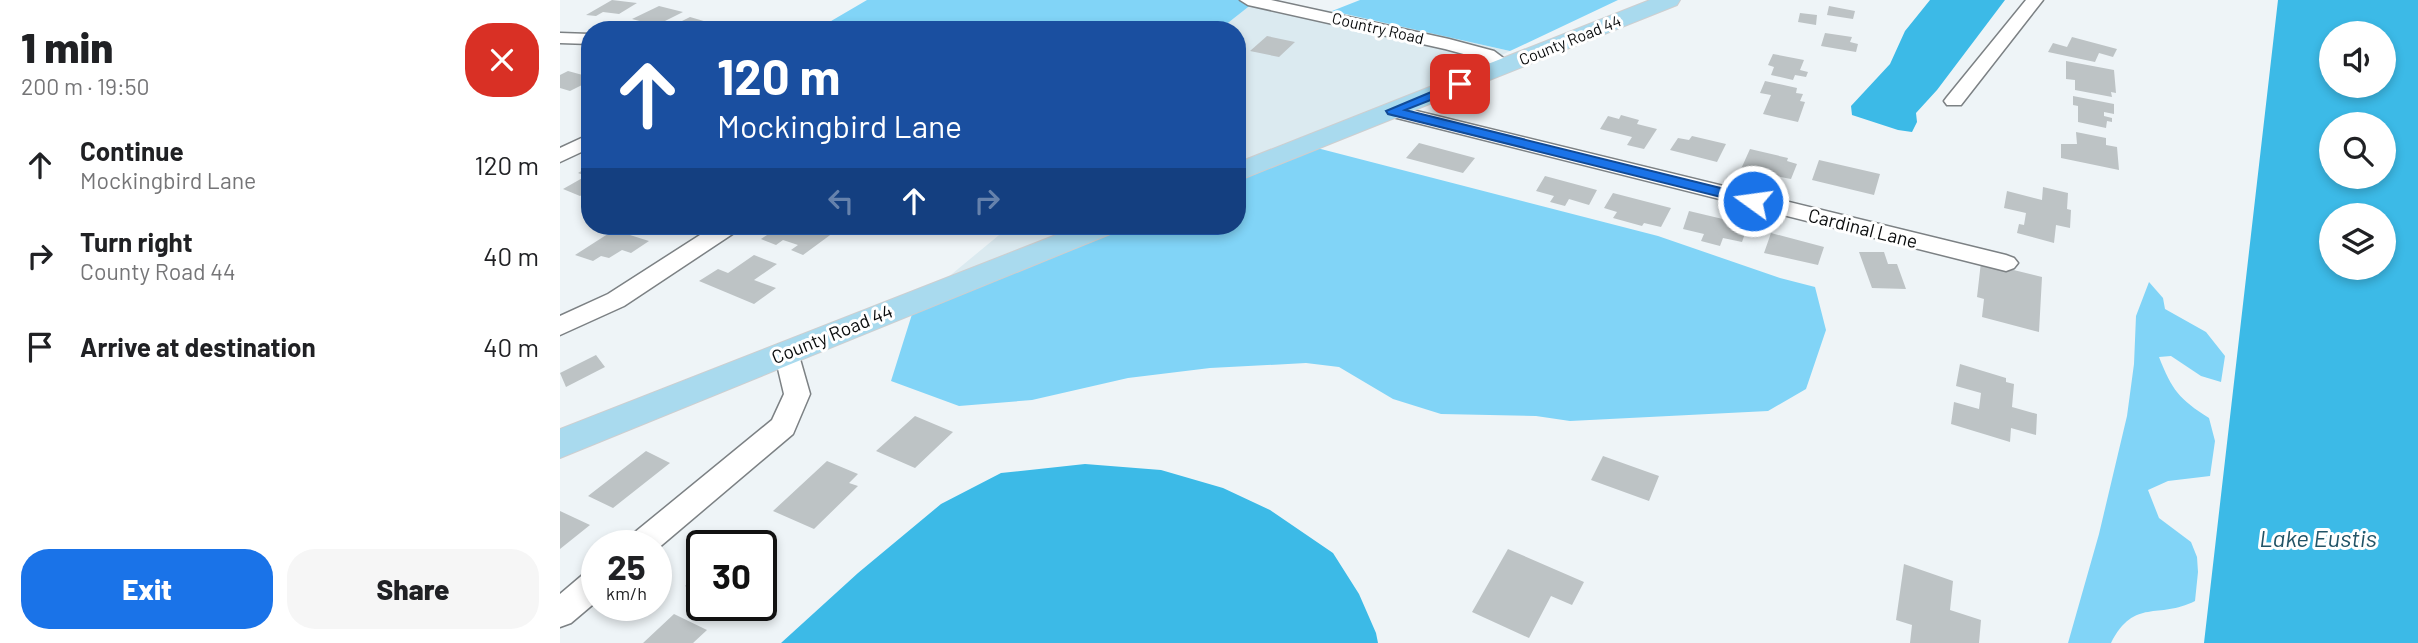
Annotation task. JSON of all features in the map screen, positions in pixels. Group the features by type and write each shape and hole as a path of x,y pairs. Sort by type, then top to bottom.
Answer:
{"main road":[{"name":"County Road 44","path":"1246,169 1669,0"},
{"name":"County Road 44","path":"560,444 1082,235"}],"street":[{"name":"Country Road","path":"1248,0 1449,44 1488,55 1504,66"},
{"path":"1954,100 2035,0"},
{"path":"560,38 581,39"},
{"name":"Cardinal Lane","path":"1392,111 2006,263"},
{"path":"560,156 581,145"},
{"path":"560,326 616,300 715,235"},
{"path":"659,530 783,427 797,394 786,352"},
{"path":"560,612 581,595"}],"shaded area":[{"path":"867,0 1257,0 1230,21 831,21"},
{"path":"1257,0 1332,11 1510,51 1442,85 1246,163 1246,21 1230,21"},
{"path":"1360,0 1618,0 1510,51 1332,11"},
{"path":"1317,148 1658,236 1780,278 1815,287 1826,330 1806,389 1768,411 1570,421 1536,416 1441,414 1393,399 1339,367 1306,363 1210,368 1128,378 1032,400 959,406 891,381 913,311 1101,235 1246,235 1246,176"},
{"path":"999,235 1068,235 935,288"},
{"path":"2149,282 2163,298 2165,309 2206,332 2225,356 2221,382 2201,376 2171,356 2159,357 2178,393 2209,418 2215,441 2210,476 2168,481 2148,490 2159,518 2191,542 2197,557 2195,601 2138,615 2120,629 2111,643 2068,643 2099,534 2127,416 2134,364 2136,316"}],"water":[{"path":"1930,0 2005,0 1937,90 1916,113 1917,122 1912,132 1852,115 1851,106 1890,64 1905,31"},
{"name":"Lake Eustis","path":"2278,0 2418,0 2418,643 2204,643"},
{"path":"1085,464 1161,470 1223,488 1270,510 1333,553 1359,594 1378,643 781,643 858,573 941,504 1001,473"}],"building":[{"path":"612,0 637,3 619,14 603,12 596,16 586,15"},
{"path":"659,6 683,12 665,21 632,19"},
{"path":"1829,6 1855,11 1853,19 1827,15"},
{"path":"1800,13 1817,15 1816,25 1798,22"},
{"path":"690,17 704,21 682,21"},
{"path":"1825,33 1852,37 1850,42 1858,44 1856,52 1821,46"},
{"path":"1267,36 1295,42 1279,57 1250,51"},
{"path":"2072,37 2117,49 2113,57 2099,53 2095,62 2048,52 2053,43 2067,47"},
{"path":"1773,54 1804,60 1800,70 1808,72 1806,77 1795,75 1793,80 1771,75 1774,67 1768,65"},
{"path":"2066,61 2114,70 2116,93 2111,92 2112,97 2075,90 2075,80 2066,79"},
{"path":"568,71 581,75 581,86 570,91 560,88 560,75"},
{"path":"1765,81 1797,88 1796,93 1803,94 1800,101 1805,102 1798,122 1763,114 1771,95 1760,93"},
{"path":"2073,96 2114,104 2114,114 2104,112 2104,116 2112,118 2112,122 2107,121 2106,128 2078,122 2078,106 2073,105"},
{"path":"1621,115 1639,120 1637,124 1657,129 1644,149 1627,145 1632,137 1600,129 1608,116 1619,119"},
{"path":"2076,132 2106,138 2106,145 2117,147 2119,170 2061,158 2061,144 2077,144"},
{"path":"1692,136 1726,144 1717,162 1670,150 1678,138 1689,140"},
{"path":"1419,143 1475,158 1463,173 1406,158"},
{"path":"1750,149 1788,158 1787,161 1797,164 1791,179 1741,169"},
{"path":"1819,160 1880,174 1874,195 1812,180"},
{"path":"1545,176 1597,190 1589,205 1569,199 1565,206 1550,202 1554,196 1536,191"},
{"path":"581,179 581,196 563,189"},
{"path":"2043,187 2068,193 2070,228 2056,225 2054,243 2017,233 2019,224 2024,225 2026,213 2004,208 2007,191 2042,200"},
{"path":"1613,193 1671,208 1661,227 1644,223 1642,226 1613,218 1617,212 1604,208"},
{"path":"1689,211 1748,225 1742,242 1723,238 1720,246 1701,241 1704,234 1683,229"},
{"path":"1771,233 1824,247 1818,265 1764,253"},
{"path":"606,235 630,235 649,241 631,253 622,250 609,258 601,256 593,261 575,255"},
{"path":"767,235 830,235 803,255 791,250 798,245 783,240 776,245 761,239"},
{"path":"1859,252 1884,252 1888,264 1897,264 1906,289 1872,288"},
{"path":"754,255 777,264 754,280 776,288 754,304 699,281 718,269 728,273"},
{"path":"1981,262 2042,277 2039,332 1982,317 1984,299 1977,297"},
{"path":"596,355 605,367 566,387 560,373"},
{"path":"1960,364 2006,378 2006,382 2014,384 2012,407 2037,414 2036,435 2011,428 2010,442 1951,424 1954,402 1979,409 1981,393 1956,386"},
{"path":"915,416 953,432 915,468 876,451"},
{"path":"646,451 670,463 613,508 588,496"},
{"path":"1603,456 1659,476 1649,501 1591,480"},
{"path":"827,461 858,474 849,483 858,486 814,529 773,511"},
{"path":"560,511 590,525 581,530 560,549"},
{"path":"1508,549 1584,582 1572,605 1551,596 1529,638 1472,612"},
{"path":"1904,564 1953,581 1950,610 1981,620 1979,643 1910,643 1912,625 1896,620"},
{"path":"674,614 707,630 693,643 643,643 667,621 672,621"}],"route":[{"path":"1460,84 1392,111 1753,201"}]}
